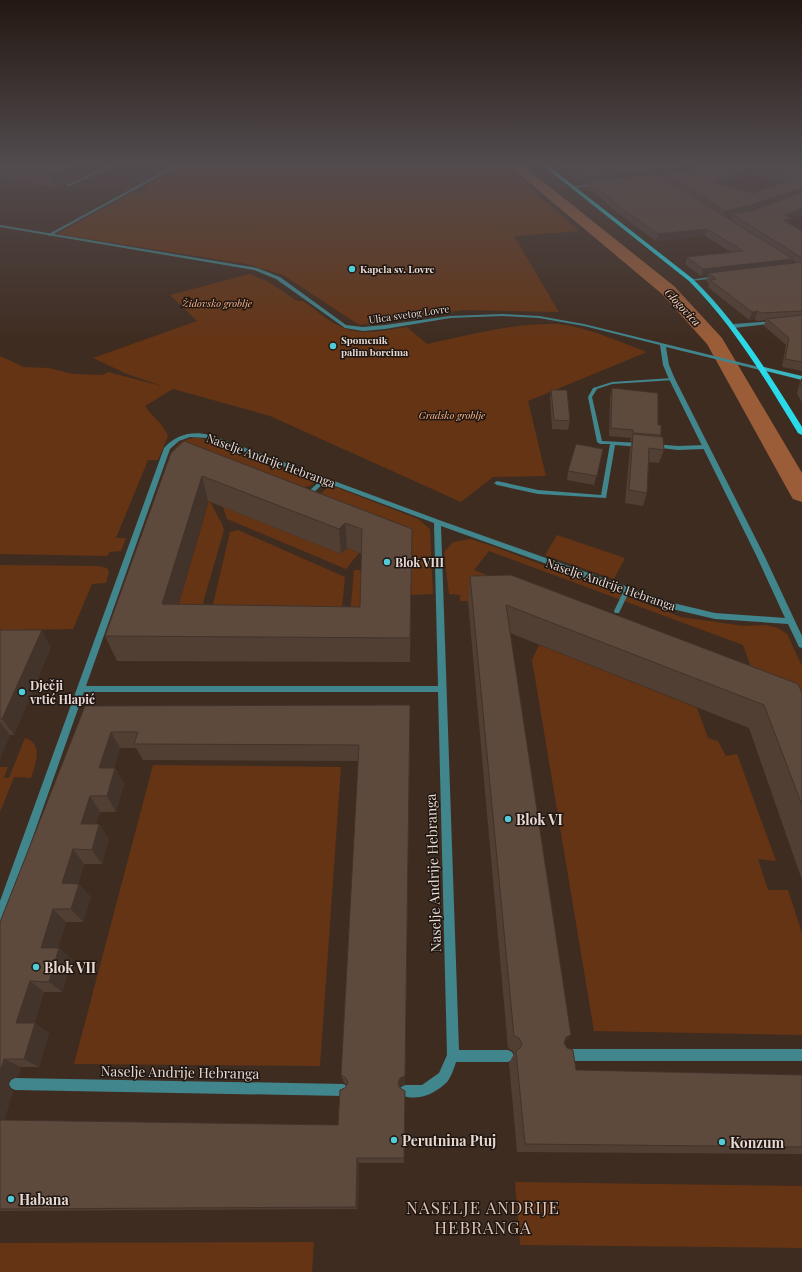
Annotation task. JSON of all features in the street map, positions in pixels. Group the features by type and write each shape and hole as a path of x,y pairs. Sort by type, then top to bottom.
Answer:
{"main road":[{"path":"619,223 691,280 713,300 734,326 764,369 802,433"},
{"path":"764,369 802,378"}],"street":[{"name":"Ulica svetog Lovre","path":"0,226 255,269 278,278 345,326 355,328 373,329 450,317 522,315 584,325 764,369"},
{"path":"691,280 721,277"},
{"path":"734,326 781,322"},
{"path":"663,345 666,365 672,379 761,557 802,645"},
{"name":"Naselje Andrije Hebranga","path":"0,916 167,448 177,439 193,434 208,436 438,522 672,606 715,616 791,621"},
{"name":"Naselje Andrije Hebranga","path":"405,1091 424,1090 443,1077 453,1056 438,522"},
{"path":"81,689 442,688"},
{"path":"562,1055 802,1055"},
{"path":"453,1056 508,1056"},
{"name":"Naselje Andrije Hebranga","path":"15,1084 344,1090"}],"lane":[{"path":"49,235 70,223"},
{"path":"672,379 612,383 595,388 590,397 600,442 678,448 706,447"},
{"path":"497,483 538,492 604,498 613,442"},
{"path":"309,494 325,479"},
{"path":"617,611 627,590"}],"green space":[{"path":"76,223 570,223 579,231 514,236 559,312 463,310 359,325 283,275 247,264 57,234"},
{"name":"Gradsko groblje","path":"250,274 269,282 297,301 303,301 334,324 356,331 373,332 407,327 427,344 506,328 538,324 554,324 577,327 647,352 528,401 546,476 493,477 461,502 270,416 173,389 145,406 163,427 168,436 158,460 148,460 116,538 126,538 121,551 110,552 107,556 0,554 0,356 24,367 49,368 73,374 103,375 108,372 165,387 127,374 93,358 197,321 170,295"},
{"path":"193,438 200,438 312,479 314,481 313,484 304,487 321,494 327,487 335,487 418,519 430,529 433,594 411,595 411,554 170,459 178,445"},
{"path":"209,500 224,530 199,617 174,621"},
{"path":"223,507 341,554 347,548 359,553 346,569 227,519"},
{"path":"238,530 345,577 341,617 210,617 230,532"},
{"path":"557,535 625,558 614,579 545,555"},
{"path":"470,539 495,547 681,617 744,626 766,625 778,628 787,634 802,666 802,711 468,601 460,601 460,595 449,594 444,552 453,542","holes":["489,551 743,645 754,676 474,570"]},
{"path":"0,565 98,566 107,568 109,572 106,583 92,584 73,629 20,630 0,647"},
{"path":"354,570 363,570 362,616 350,616"},
{"path":"539,645 697,708 708,738 718,741 726,756 737,754 776,861 758,859 768,890 788,890 802,933 802,1035 594,1031 532,660"},
{"path":"25,738 35,745 37,755 31,778 14,777 0,812 0,767 8,767 4,778 9,778"},
{"path":"153,765 341,767 320,1066 74,1064"},
{"path":"515,1182 802,1186 802,1248 520,1245"},
{"path":"314,1242 312,1272 0,1272 0,1243"}],"building":[{"path":"643,223 736,223 793,259 703,269 687,257 743,251 707,229 658,234"},
{"path":"747,223 789,223 802,231 802,258"},
{"path":"802,262 802,311 752,312 710,280 716,279 708,273"},
{"path":"802,315 802,362 785,359 789,338 767,319"},
{"path":"612,388 658,393 658,425 661,425 661,435 633,433 633,430 611,428"},
{"path":"551,390 567,390 570,421 554,420"},
{"path":"633,434 663,437 664,450 649,448 647,493 629,490"},
{"path":"184,441 412,529 410,638 105,636 171,453","holes":["202,476 339,529 345,523 362,529 360,607 162,604"]},
{"path":"576,444 603,449 597,476 568,471"},
{"name":"Blok VI","path":"511,575 798,684 802,693 802,805 764,705 506,605 571,1035 566,1037 564,1043 567,1048 573,1050 576,1070 802,1075 802,1147 525,1144 516,1051 520,1048 522,1043 519,1038 514,1036 470,576"},
{"path":"0,630 42,630 2,719 0,719"},
{"name":"Blok VII","path":"410,705 405,1076 400,1078 398,1083 400,1088 405,1091 404,1158 357,1158 356,1207 0,1209 0,1120 338,1125 340,1090 345,1088 348,1083 346,1078 341,1075 359,745 134,744 138,732 111,732 99,768 115,768 107,796 90,796 81,824 99,824 92,850 73,849 62,883 79,884 71,909 53,909 41,948 59,948 49,982 30,981 16,1023 35,1023 24,1059 4,1059 0,1069 0,922 85,706"}],"waterway":[{"name":"Glogovica","path":"586,223 668,290 715,342 802,494"}],"place":[{"name":"Kapela sv. Lovre","path":"352,269"},
{"name":"Spomenik palim borcima","path":"333,346"},
{"name":"Blok VIII","path":"387,562"},
{"name":"Dječji vrtić Hlapić","path":"22,692"},
{"name":"Blok VI","path":"508,819"},
{"name":"Blok VII","path":"36,967"},
{"name":"Perutnina Ptuj","path":"394,1140"},
{"name":"Konzum","path":"722,1142"},
{"name":"Habana","path":"11,1199"}],"district":[{"name":"NASELJE ANDRIJE HEBRANGA","path":"483,1217"}],"park label":[{"name":"Židovsko groblje","path":"217,303"}]}
